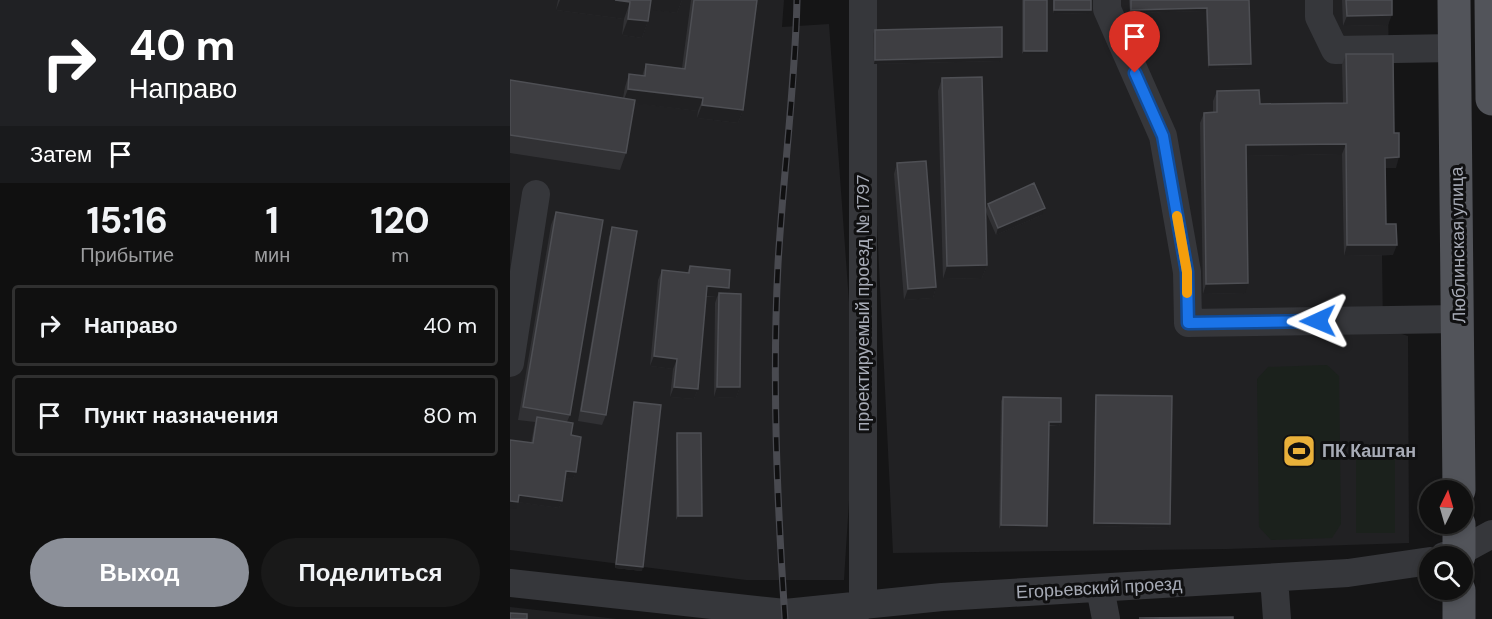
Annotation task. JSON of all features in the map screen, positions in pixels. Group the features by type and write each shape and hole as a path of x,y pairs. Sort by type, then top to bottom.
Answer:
{"main road":[{"name":"Люблинская улица","path":"1454,0 1459,480"},
{"path":"1491,0 1492,99"},
{"path":"1459,600 1459,619"}],"street":[{"name":"проектируемый проезд № 1797","path":"863,0 863,606"},
{"path":"1107,0 1107,9 1163,136 1187,272 1188,323 1459,319"},
{"path":"1319,0 1319,17 1335,50 1455,48"},
{"path":"510,363 536,194"},
{"path":"1460,546 1492,534"},
{"name":"Егорьевский проезд","path":"510,583 768,616 942,597 1348,573 1419,557"},
{"path":"1274,578 1277,619"},
{"path":"1100,588 1106,619"}],"shaded area":[{"path":"510,0 784,0 782,27 829,24 852,344 854,422 844,580 746,580 510,550"},
{"path":"873,0 1388,0 1390,143 1382,168 1382,234 1393,234 1393,255 1382,255 1383,328 1408,336 1409,543 1227,549 893,553 870,82"},
{"name":"ПК Каштан","path":"1327,365 1339,376 1341,524 1332,538 1271,540 1259,527 1257,379 1268,367"},
{"path":"1356,454 1395,454 1395,533 1356,533"},
{"path":"510,607 617,619 510,619"}],"building":[{"path":"615,0 651,0 648,21 628,19 630,2"},
{"path":"694,0 757,0 743,110 702,105 703,98 628,89 629,74 645,76 646,64 685,69"},
{"path":"1024,0 1047,0 1047,51 1024,51"},
{"path":"1054,0 1091,0 1091,10 1054,10"},
{"path":"1131,0 1249,0 1251,64 1209,65 1207,8 1131,10"},
{"path":"1346,0 1392,0 1392,15 1347,16"},
{"path":"1002,27 1002,57 875,60 875,30"},
{"path":"1346,54 1393,54 1394,133 1399,133 1399,157 1385,158 1386,224 1396,224 1397,245 1347,245 1346,144 1246,145 1248,283 1206,284 1204,113 1217,112 1217,91 1259,90 1260,104 1347,103"},
{"path":"982,77 987,265 947,266 942,78"},
{"path":"510,80 635,100 626,153 510,135"},
{"path":"926,161 936,287 908,289 897,163"},
{"path":"1034,183 1045,208 998,228 988,204"},
{"path":"556,212 603,220 570,415 523,407"},
{"path":"612,227 637,231 606,415 581,411"},
{"path":"690,266 730,270 729,288 707,286 698,389 674,387 677,359 654,356 662,270 689,273"},
{"path":"719,293 741,294 740,387 717,387"},
{"path":"1096,395 1172,396 1170,524 1094,523"},
{"path":"1003,397 1061,398 1061,422 1049,422 1047,526 1001,525"},
{"path":"634,402 661,405 643,567 616,564"},
{"path":"537,417 573,423 571,435 581,437 576,472 566,471 562,501 519,495 518,502 510,501 510,440 533,443"},
{"path":"677,433 701,433 702,516 678,516"},
{"path":"510,613 527,614 527,619 510,619"},
{"path":"1233,617 1233,619 1139,618"}],"railway":[{"path":"785,619 776,441 775,353 780,231 794,66 797,0"}],"slow traffic":[{"path":"1177,216 1187,272 1187,293"}],"place":[{"name":"ПК Каштан","path":"1299,451"}],"route":[{"path":"1135,73 1163,136 1187,272 1188,323 1318,321"}]}
